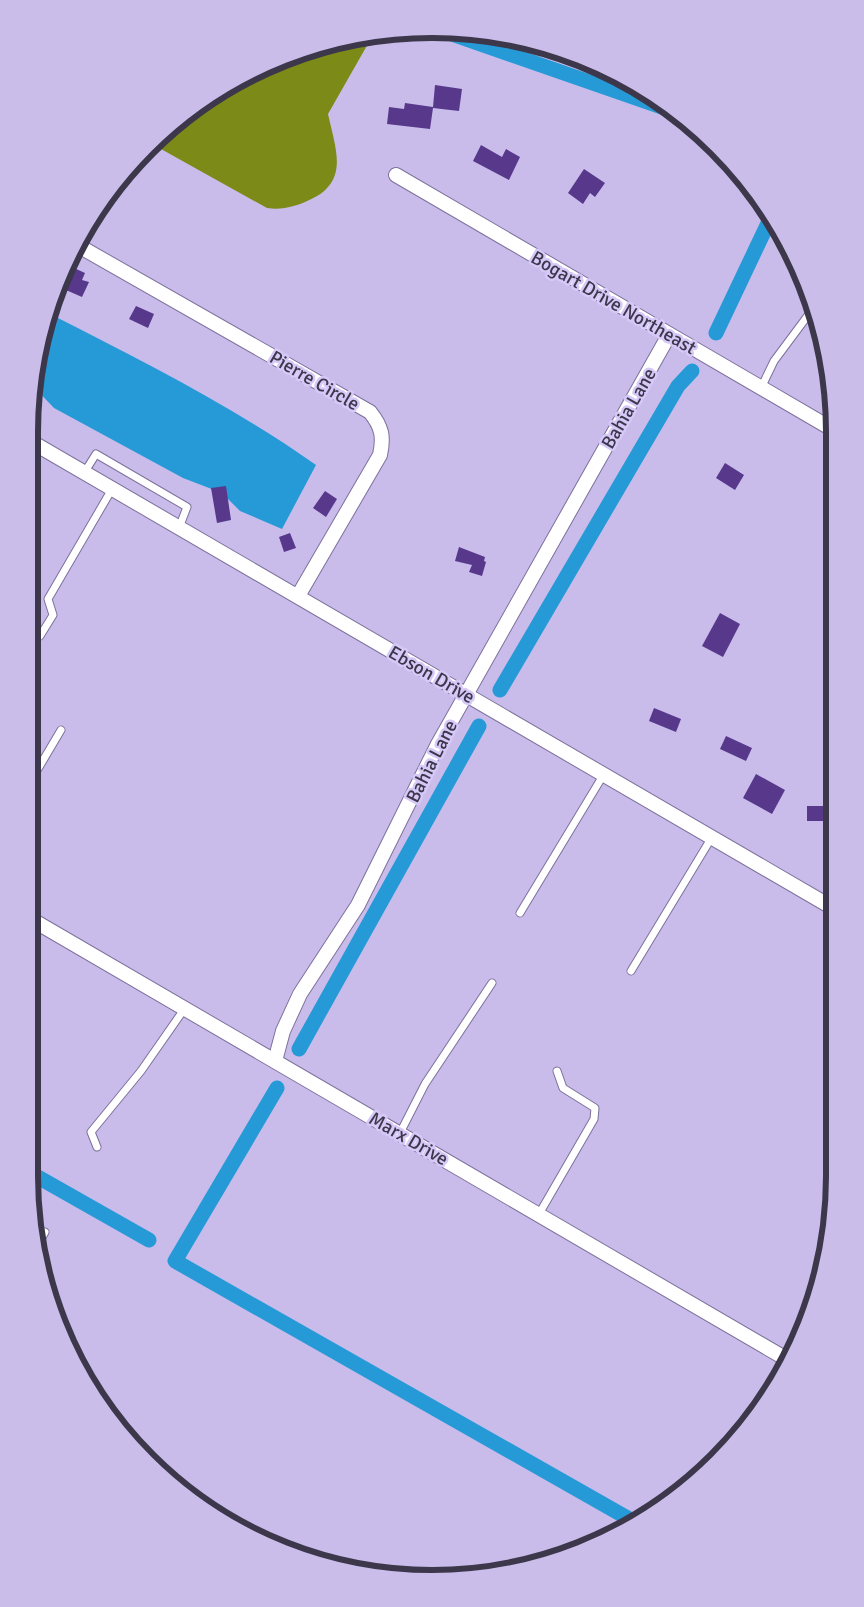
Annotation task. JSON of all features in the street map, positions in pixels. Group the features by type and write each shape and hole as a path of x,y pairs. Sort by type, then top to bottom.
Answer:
{"street":[{"name":"Bogart Drive Northeast","path":"396,175 826,425"},
{"name":"Pierre Circle","path":"83,248 370,412 380,424 384,440 380,455 298,596"},
{"name":"Bahia Lane","path":"275,1061 290,1012 358,905 437,746 669,335"},
{"name":"Ebson Drive","path":"38,446 826,903"},
{"name":"Marx Drive","path":"38,923 782,1357"}],"lane":[{"path":"762,388 774,361 809,315"},
{"path":"84,473 96,454 119,467 187,507 179,528"},
{"path":"40,636 53,615 48,599 112,489"},
{"path":"38,768 60,730"},
{"path":"520,913 604,774"},
{"path":"631,971 712,837"},
{"path":"400,1133 426,1084 492,983"},
{"path":"97,1147 91,1132 140,1071 185,1008"},
{"path":"540,1214 594,1119 595,1108 563,1088 557,1071"},
{"path":"43,1236 45,1232"}],"green space":[{"path":"368,43 328,114 337,165 335,176 329,186 320,195 305,202 287,208 267,208 159,148 172,135 213,104 258,78 305,58"}],"water":[{"path":"56,317 155,368 253,424 316,465 282,529 240,511 222,493 183,478 54,408 40,393 45,355"}],"building":[{"path":"435,85 462,89 459,111 433,108 430,129 387,124 389,107 404,109 405,103 433,107"},
{"path":"481,145 502,157 506,149 520,157 509,180 473,161"},
{"path":"584,169 605,183 595,197 590,193 583,204 568,193"},
{"path":"74,268 85,273 82,280 89,282 82,297 65,289"},
{"path":"136,306 154,314 148,328 129,319"},
{"path":"725,463 744,475 735,490 716,478"},
{"path":"226,486 231,520 217,523 211,488"},
{"path":"325,491 337,499 326,517 313,508"},
{"path":"290,533 296,548 284,552 279,537"},
{"path":"459,547 485,557 484,561 486,562 482,576 469,572 472,565 455,561"},
{"path":"720,613 740,624 723,657 702,646"},
{"path":"654,708 681,719 676,732 649,721"},
{"path":"726,736 752,748 746,761 720,749"},
{"path":"756,774 785,790 772,814 743,798"},
{"path":"807,806 826,806 826,821 807,821"}],"waterway":[{"path":"466,39 649,103"},
{"path":"716,333 767,225"},
{"path":"500,690 678,386 692,371"},
{"path":"299,1049 479,726"},
{"path":"277,1088 175,1261 627,1518"},
{"path":"38,1177 149,1240"}]}
